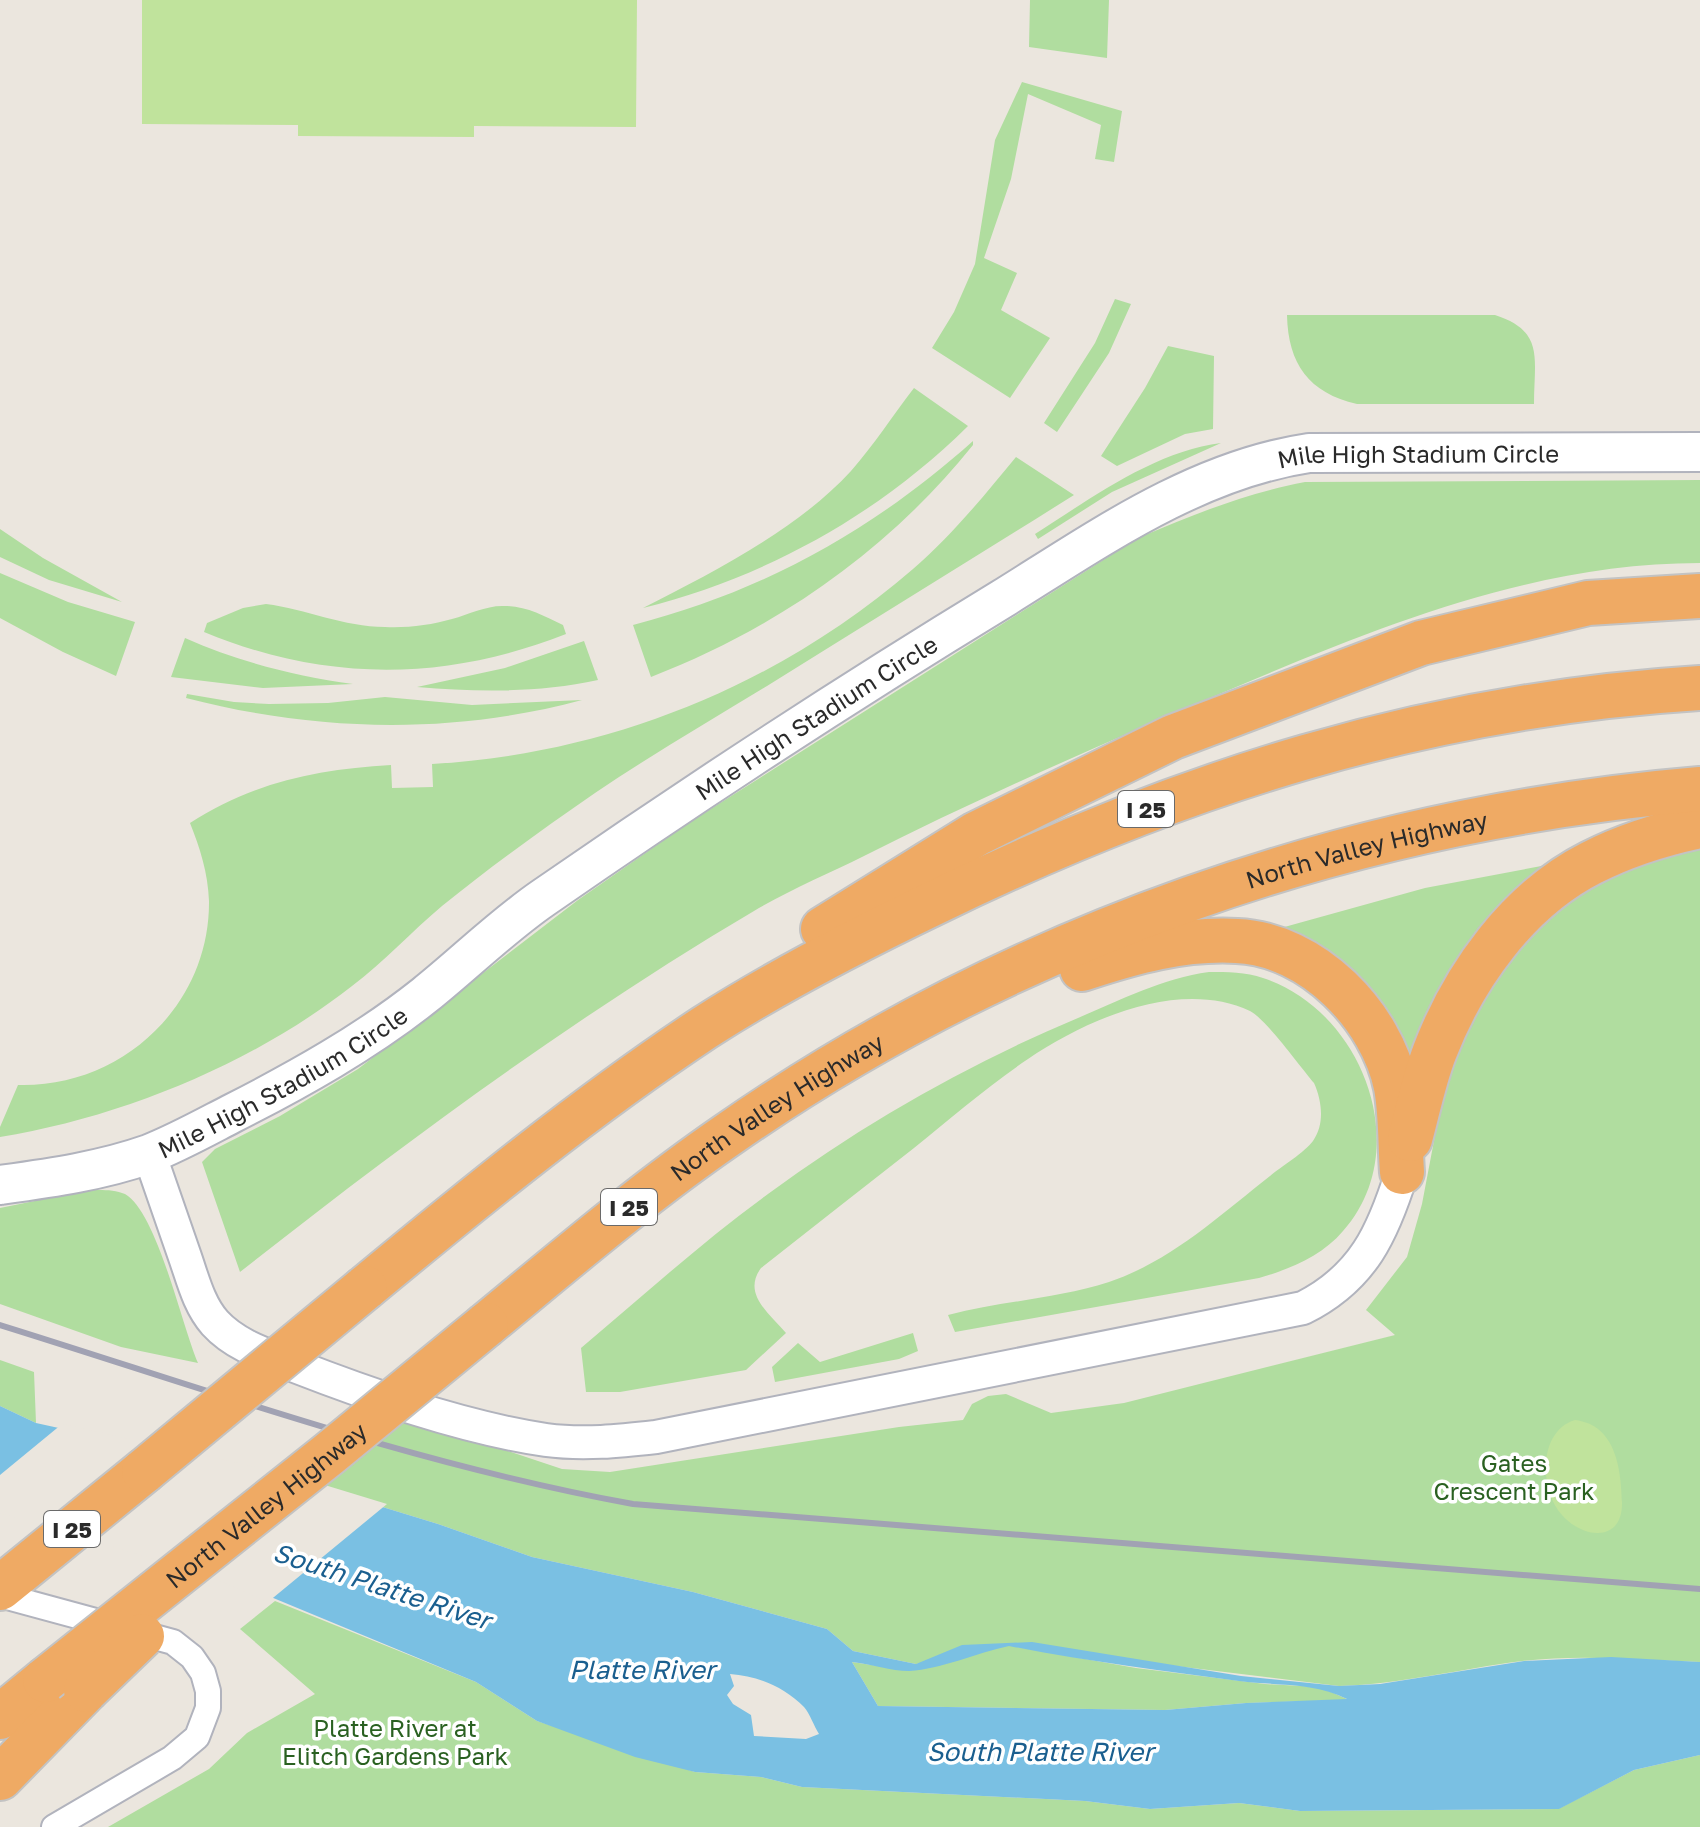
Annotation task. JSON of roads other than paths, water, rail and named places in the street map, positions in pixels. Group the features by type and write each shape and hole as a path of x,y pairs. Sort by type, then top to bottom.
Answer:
{"highway":[{"path":"641,1071 784,953 976,834 1173,737 1421,643 1588,603 1700,596"},
{"name":"I 25","path":"0,1588 506,1171 641,1071 780,982 989,876 1107,824 1221,782 1323,750 1481,715 1579,700 1700,688"},
{"name":"North Valley Highway","path":"66,1685 329,1454 637,1200 779,1101 894,1033 1037,960 1141,917 1246,880 1432,827 1532,809 1700,789"},
{"path":"1402,1172 1435,1051 1476,971 1499,940 1547,892 1588,864 1647,839 1700,826"},
{"path":"779,1101 1081,969 1130,953 1180,942 1240,941 1281,951 1314,968 1342,989 1361,1010 1376,1034 1396,1085 1402,1172"},
{"path":"0,1571 144,1471"},
{"path":"0,1717 66,1685"},
{"path":"0,1778 66,1685"}],"street":[{"name":"Mile High Stadium Circle","path":"0,1185 102,1168 149,1153 293,1083 423,997 514,918 635,835 889,668 1130,520 1183,493 1254,465 1309,453 1700,452"},
{"path":"149,1153 200,1300 214,1322 230,1337 249,1348 339,1383 406,1404 485,1427 547,1440 576,1442 656,1437 1295,1311 1317,1301 1355,1270 1376,1243 1390,1212 1402,1172"},
{"path":"0,1595 173,1642 192,1657 203,1673 208,1691 208,1708 202,1729 183,1751 54,1827"}],"water":[{"name":"Platte River","path":"0,1406 36,1423 291,1479 438,1524 532,1557 693,1592 827,1629 853,1651 916,1664 962,1645 1032,1642 1241,1676 1339,1686 1380,1684 1524,1661 1611,1657 1700,1662 1700,1755 1634,1770 1559,1809 1300,1811 1239,1803 1150,1809 1085,1801 802,1787 761,1777 695,1772 635,1757 537,1721 476,1682 208,1571 0,1509","holes":["1009,1646 1239,1681 1308,1687 1347,1699 1165,1710 878,1706 852,1662 909,1671","730,1674 760,1680 788,1694 804,1707 819,1734 806,1739 754,1736 751,1715 733,1704 727,1695 734,1686"]}],"railway":[{"path":"0,1325 393,1447 472,1469 633,1504 1700,1589"}],"park label":[{"name":"Gates Crescent Park","path":"1514,1476"},
{"name":"Platte River at Elitch Gardens Park","path":"395,1741"}],"water label":[{"name":"South Platte River","path":"382,1586"},
{"name":"South Platte River","path":"1040,1751"}]}
